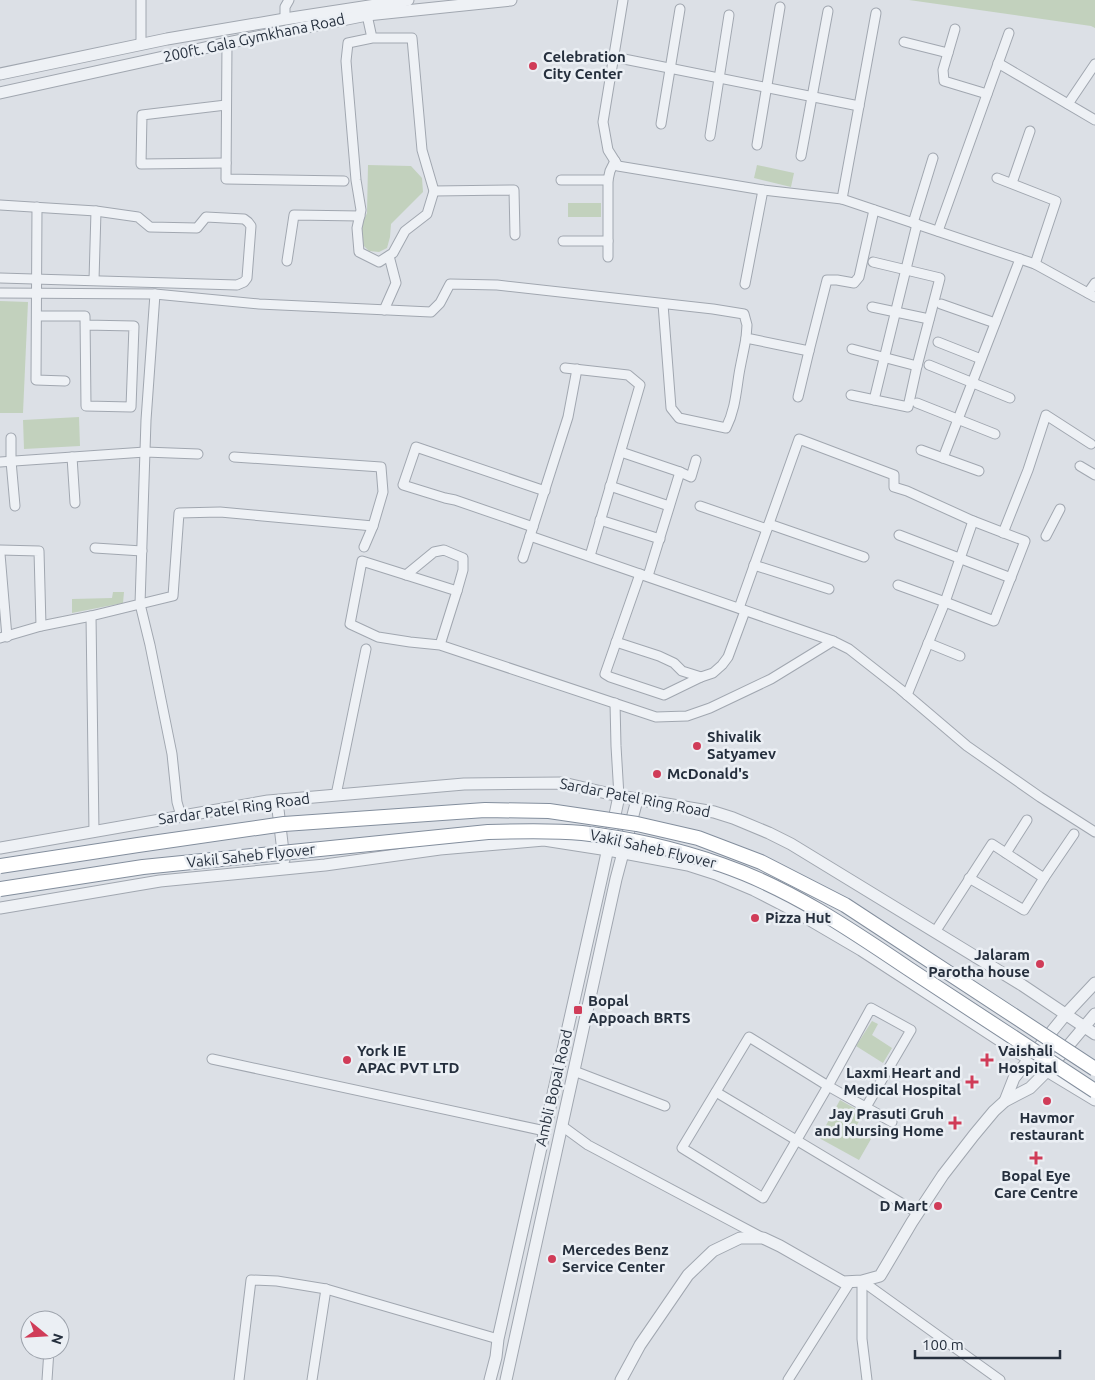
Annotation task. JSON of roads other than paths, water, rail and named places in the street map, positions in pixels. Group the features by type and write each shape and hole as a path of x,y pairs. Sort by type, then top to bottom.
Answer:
{"highway":[{"name":"Vakil Saheb Flyover","path":"0,866 284,824 485,810 549,811 638,824 698,838 761,862 845,906 1095,1069"},
{"name":"Vakil Saheb Flyover","path":"0,889 143,867 488,832 542,831 583,833 628,841 675,851 723,865 774,887 840,923 1095,1091"}],"street":[{"path":"141,0 142,44"},
{"path":"285,19 285,6 289,0"},
{"path":"0,74 142,44 285,19 355,4 408,0"},
{"name":"200ft. Gala Gymkhana Road","path":"0,93 227,42 367,15 511,0"},
{"path":"623,0 603,122 608,150 618,166 763,190 842,198 1035,264 1092,295 1095,283"},
{"path":"757,145 780,8"},
{"path":"661,124 680,9"},
{"path":"801,156 828,11"},
{"path":"842,198 876,13"},
{"path":"367,15 372,38"},
{"path":"710,136 729,15"},
{"path":"955,29 943,70 944,81 987,94"},
{"path":"938,231 1009,33"},
{"path":"372,38 412,38 422,150 434,191 427,214 405,231 393,253 379,262 359,252 357,228 362,210 356,180 346,61 348,43 372,38"},
{"path":"227,42 226,179 344,181"},
{"path":"904,42 948,53"},
{"path":"614,57 859,106"},
{"path":"998,63 1095,120"},
{"path":"1068,104 1095,64"},
{"path":"226,105 142,115 141,164 226,163"},
{"path":"1012,183 1030,132"},
{"path":"874,400 906,270 915,223 933,158"},
{"path":"608,257 608,180 614,161"},
{"path":"996,178 1056,201 1035,264"},
{"path":"561,180 608,180"},
{"path":"434,191 514,190 515,235"},
{"path":"745,284 763,190"},
{"path":"0,205 96,211 138,216 150,227 197,228 206,217 244,219 251,226 247,278 238,285 0,278"},
{"path":"37,207 38,316 36,380 65,381"},
{"path":"798,396 828,280 854,283 859,277 874,210"},
{"path":"94,280 96,211"},
{"path":"287,261 294,215 360,216"},
{"path":"563,241 608,241"},
{"path":"384,310 396,283 389,256"},
{"path":"943,458 1020,259"},
{"path":"850,395 908,407 940,278 873,262"},
{"path":"0,293 155,294 259,304 431,312 440,303 450,284 497,285 713,309 744,314 747,325 746,338 739,372 736,404 726,428 679,418 671,408 663,304"},
{"path":"155,294 146,420 140,604 172,754 177,802 181,816"},
{"path":"941,304 995,323"},
{"path":"872,307 929,319"},
{"path":"38,316 85,316 85,325 86,406 131,407 134,326 85,325"},
{"path":"746,338 809,350"},
{"path":"938,342 981,359"},
{"path":"852,349 917,366"},
{"path":"929,365 1010,398"},
{"path":"564,368 628,375 640,385 590,556"},
{"path":"524,558 568,417 577,369"},
{"path":"917,403 995,434"},
{"path":"1003,533 1028,470 1046,415 1091,444"},
{"path":"11,438 15,506"},
{"path":"680,472 660,538 616,642 605,674 610,677 664,695 713,673 722,665 728,657 754,565 799,439 894,475 894,487 1025,541 994,621 898,585"},
{"path":"545,491 416,447 403,485 455,500 590,556 833,641 849,649 967,746 1040,797 1095,832"},
{"path":"921,450 979,471"},
{"path":"0,462 145,452 198,454"},
{"path":"621,452 691,477 696,460"},
{"path":"72,457 75,503"},
{"path":"234,457 381,467 383,492 373,526 364,547"},
{"path":"1080,466 1095,474"},
{"path":"610,486 670,506"},
{"path":"700,506 864,557"},
{"path":"1046,536 1060,509"},
{"path":"41,626 39,551 0,552 3,638 41,626 173,596 178,513 220,512 373,526"},
{"path":"600,520 660,538"},
{"path":"907,695 945,602 973,521"},
{"path":"898,535 1011,578"},
{"path":"95,548 142,551"},
{"path":"406,574 434,552 444,550 463,558 463,570 440,646"},
{"path":"457,590 362,561 350,624 378,637 440,646 656,717 686,716 710,708 770,679 833,641"},
{"path":"754,565 829,589"},
{"path":"91,616 94,832"},
{"path":"616,642 659,656 674,663 682,671 701,677"},
{"path":"928,643 960,656"},
{"path":"336,795 366,650"},
{"path":"615,704 619,796"},
{"name":"Sardar Patel Ring Road","path":"0,848 277,800 464,784 563,782 637,800 714,812 769,833 935,932 1095,1034"},
{"name":"Ambli Bopal Road","path":"490,1380 619,796"},
{"path":"277,800 285,869"},
{"name":"Ambli Bopal Road","path":"506,1380 623,853 637,800"},
{"path":"1006,853 1027,820"},
{"path":"969,878 1024,910 1074,834"},
{"path":"0,908 160,881 325,865 440,849 544,840 608,850 688,865 716,874 754,890 791,909 892,970 1095,1100"},
{"path":"935,932 992,844 1044,878"},
{"path":"1005,1101 1014,1078 1066,1014 1095,983"},
{"path":"866,1107 911,1030 871,1008 828,1086 763,1198 682,1148 749,1037 828,1086 892,1122"},
{"path":"562,1126 588,1145 780,1246 844,1282 862,1281 880,1276 943,1175 994,1111 1005,1101 1030,1088 1047,1071 1095,1014"},
{"path":"212,1059 545,1131"},
{"path":"574,1071 665,1106"},
{"path":"716,1092 918,1213"},
{"path":"621,1380 640,1344 688,1274 713,1251 740,1238 763,1238"},
{"path":"239,1380 251,1280 277,1281 326,1289 498,1339"},
{"path":"862,1281 862,1339 867,1380"},
{"path":"862,1281 1000,1380"},
{"path":"788,1380 850,1282"},
{"path":"312,1380 326,1289"},
{"path":"47,1380 48,1360"}],"place":[{"name":"Celebration City Center","path":"533,66"},
{"name":"Shivalik Satyamev","path":"697,746"},
{"name":"McDonald's","path":"657,774"},
{"name":"Pizza Hut","path":"755,918"},
{"name":"Jalaram Parotha house","path":"1040,964"},
{"name":"Bopal Appoach BRTS","path":"578,1010"},
{"name":"York IE APAC PVT LTD","path":"347,1060"},
{"name":"Vaishali Hospital","path":"987,1060"},
{"name":"Laxmi Heart and Medical Hospital","path":"972,1082"},
{"name":"Havmor restaurant","path":"1047,1101"},
{"name":"Jay Prasuti Gruh and Nursing Home","path":"955,1123"},
{"name":"Bopal Eye Care Centre","path":"1036,1158"},
{"name":"D Mart","path":"938,1206"},
{"name":"Mercedes Benz Service Center","path":"552,1259"}]}
